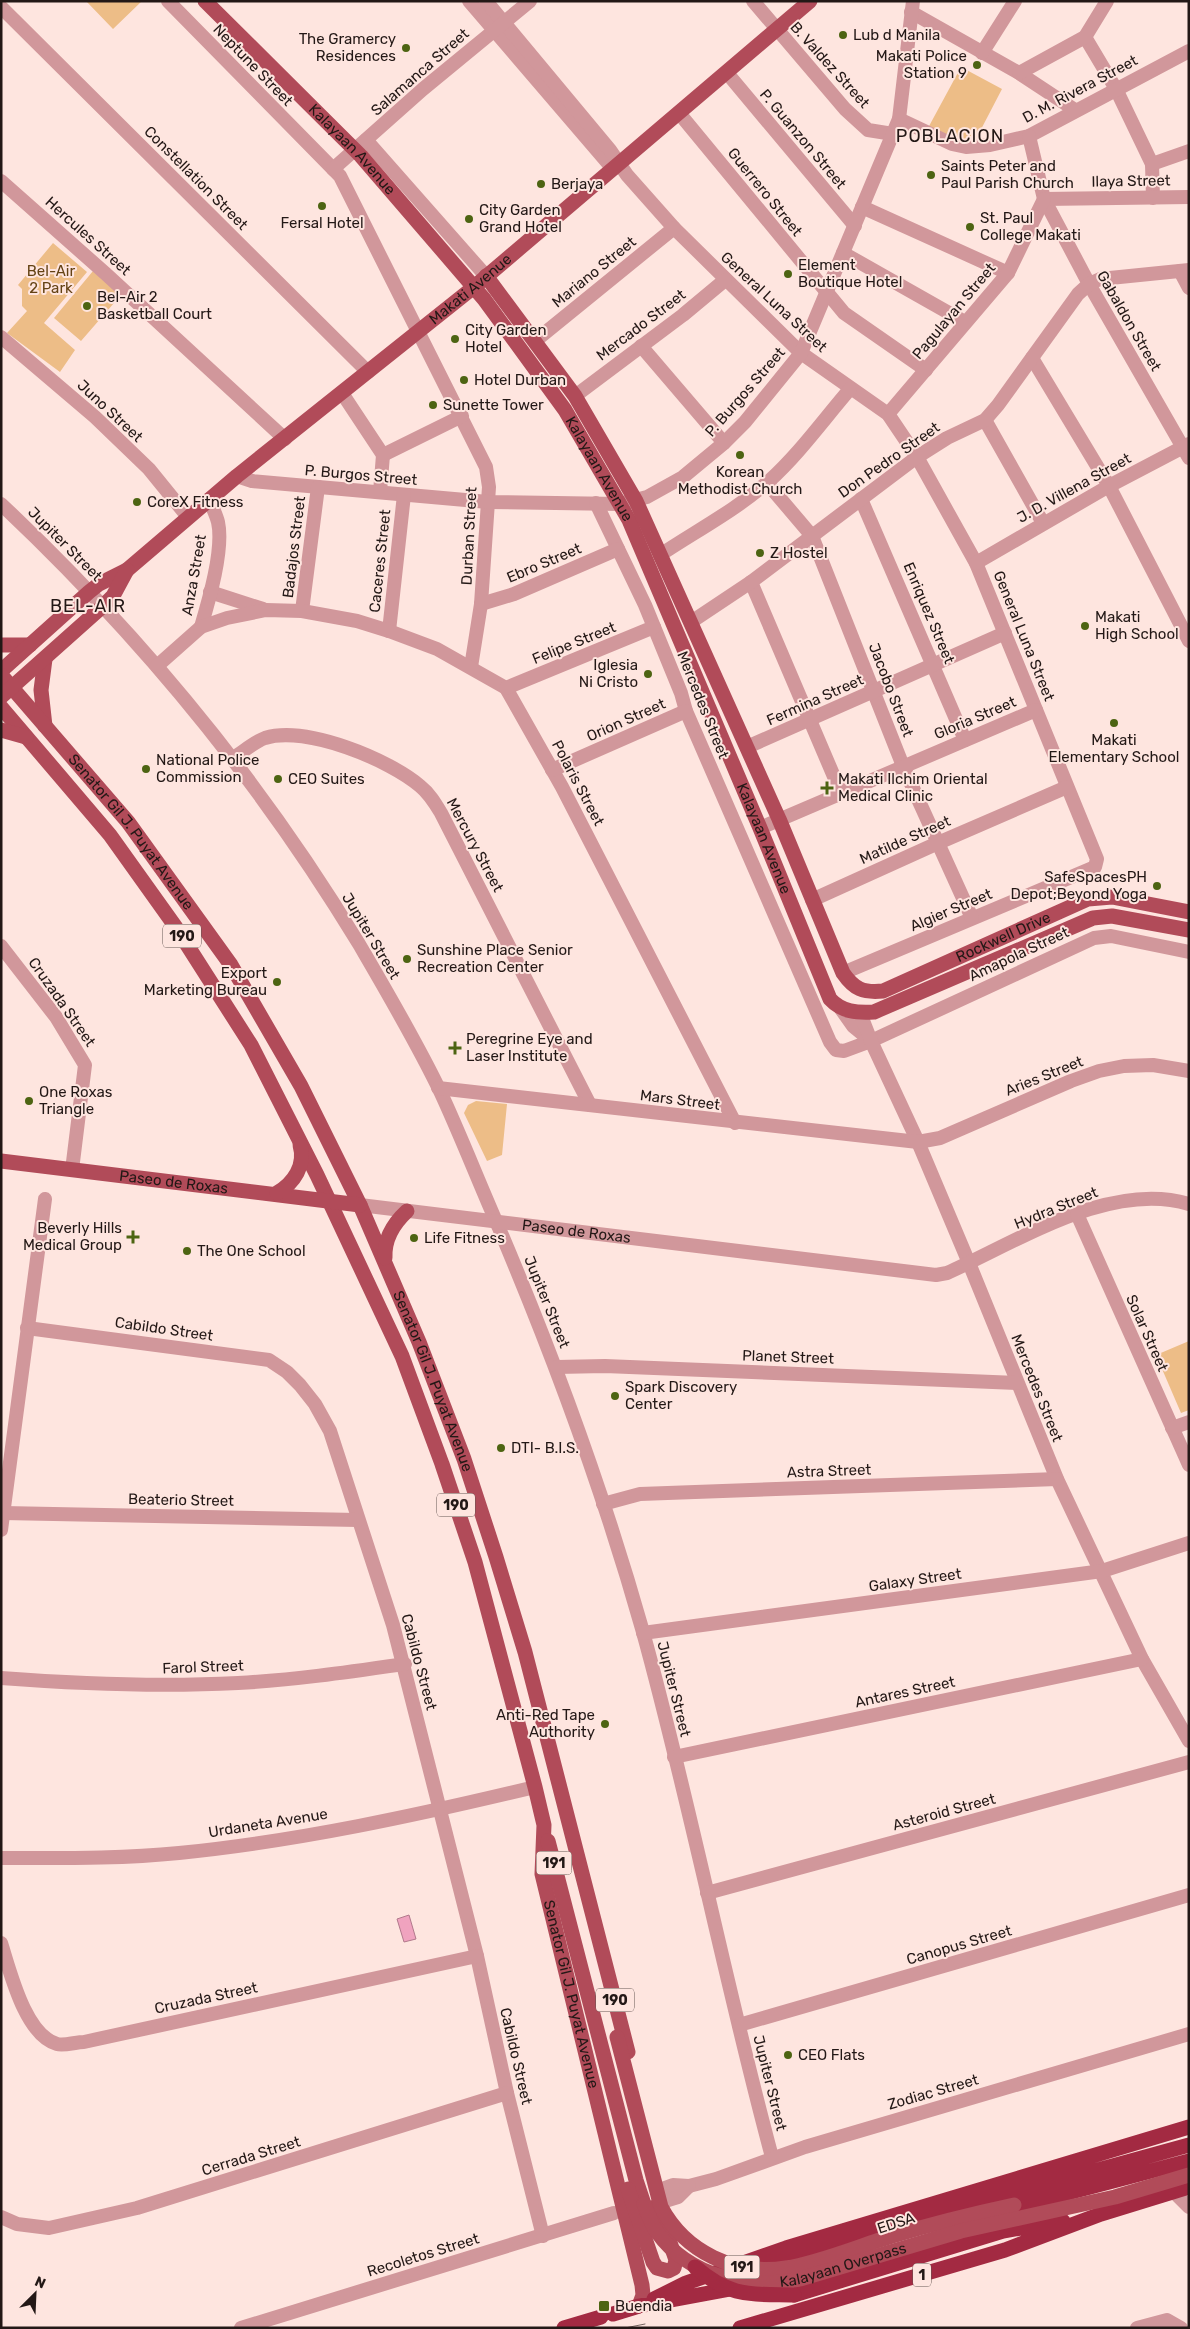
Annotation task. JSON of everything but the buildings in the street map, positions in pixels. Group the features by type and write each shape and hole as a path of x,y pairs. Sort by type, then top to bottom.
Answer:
{"highway":[{"path":"639,2306 686,2283 736,2265 1189,2127"},
{"path":"639,2306 934,2215 1182,2147"},
{"name":"EDSA","path":"564,2328 639,2306 751,2285 818,2266 940,2226 1189,2160"},
{"name":"1","path":"740,2328 996,2252 1101,2214 1189,2187"},
{"path":"695,2267 717,2284 741,2294 794,2295 1003,2232 1101,2214"}],"main road":[{"name":"Kalayaan Avenue","path":"205,1 360,145 474,288 565,410 629,520 760,828 830,999 841,1009"},
{"name":"Makati Avenue","path":"1,670 90,592 100,584 127,570 237,476 474,288 810,1"},
{"name":"Kalayaan Avenue","path":"486,276 575,396 636,501 779,819 860,1013"},
{"name":"Makati Avenue","path":"7,693 113,596 127,570"},
{"path":"1,645 30,645"},
{"path":"45,659 41,690 45,726"},
{"name":"Senator Gil J. Puyat Avenue","path":"1,675 7,693 45,726 128,822 230,966 301,1086 360,1205 419,1342 464,1459 525,1652 572,1838 581,1864 663,2195 672,2219 683,2235 713,2256 736,2265"},
{"name":"Senator Gil J. Puyat Avenue","path":"1,706 110,835 175,926 251,1045 329,1201 402,1356 442,1464 475,1562 536,1787 544,1825 542,1874 642,2285 643,2295 639,2306"},
{"path":"1,730 28,737"},
{"name":"Rockwell Drive","path":"847,979 862,991 883,991 1088,899 1112,897 1189,912"},
{"name":"Rockwell Drive","path":"860,1013 874,1012 1093,918 1112,916 1189,930"},
{"path":"841,1009 860,1013"},
{"path":"277,1193 286,1188 298,1172 301,1161 298,1138"},
{"name":"Paseo de Roxas","path":"1,1161 277,1193 360,1205"},
{"path":"385,1262 388,1236 398,1218 407,1211"},
{"name":"Kalayaan Overpass","path":"544,1825 636,2180 644,2204 656,2231 675,2253 695,2267 724,2278 742,2281 787,2282 961,2231 1116,2197 1189,2176"},
{"name":"Kalayaan Overpass","path":"572,1838 572,1866 661,2207 668,2222 688,2242 721,2261 748,2268 785,2268 954,2218 1189,2160"},
{"path":"614,2173 629,2191 656,2268 668,2271 674,2268 676,2260 651,2190 650,2181 656,2163"}],"street":[{"name":"Neptune Street","path":"168,1 340,176 419,332"},
{"name":"General Luna Street","path":"469,1 499,26 610,150 616,166 725,280 801,353 888,414 917,457 976,564 1097,863"},
{"name":"General Luna Street","path":"486,1 499,26"},
{"name":"Salamanca Street","path":"333,169 423,89 530,1"},
{"name":"B. Valdez Street","path":"753,1 845,109 868,130 892,134"},
{"path":"1019,73 1085,37 1107,1"},
{"path":"982,53 1013,2"},
{"name":"Constellation Street","path":"1,7 368,372"},
{"path":"912,7 1075,110"},
{"name":"P. Burgos Street","path":"237,476 252,481 488,502 619,504 636,501 683,477 724,443 745,422 801,353 899,119 912,7"},
{"path":"1085,37 1116,89 1152,164 1153,198"},
{"name":"D. M. Rivera Street","path":"899,119 952,144 966,147 990,145 1029,136 1189,51"},
{"name":"P. Guanzon Street","path":"727,73 854,226"},
{"name":"Guerrero Street","path":"679,113 844,313 926,370"},
{"path":"1029,136 1044,199"},
{"name":"Kalayaan Avenue","path":"360,145 486,276"},
{"path":"1152,164 1189,151"},
{"name":"Hercules Street","path":"1,181 106,274 284,438"},
{"name":"Ilaya Street","path":"1044,199 1189,197"},
{"name":"Pagulayan Street","path":"888,414 1008,273 1044,199"},
{"name":"Gabaldon Street","path":"1044,199 1089,284 1187,450"},
{"path":"862,207 1008,273"},
{"name":"Mariano Street","path":"535,342 674,228"},
{"path":"843,253 965,322"},
{"path":"1089,284 1100,279 1184,270 1189,288"},
{"name":"Mercado Street","path":"575,396 725,280"},
{"name":"Don Pedro Street","path":"691,622 751,582 917,457 946,438 985,420 1078,294 1089,284"},
{"name":"Durban Street","path":"419,332 486,468 489,487 481,604 471,667"},
{"name":"Juno Street","path":"1,337 95,417 149,470 188,518"},
{"path":"641,346 724,443"},
{"path":"1032,358 1109,486 1189,641"},
{"path":"660,555 700,530 767,483 783,468 850,388"},
{"path":"342,393 383,455 380,492"},
{"path":"383,455 462,416"},
{"path":"985,420 1043,524"},
{"name":"J. D. Villena Street","path":"976,564 1109,486 1187,450"},
{"name":"Jacobo Street","path":"767,483 812,536 903,766 972,918"},
{"name":"Badajos Street","path":"302,611 318,487"},
{"name":"Caceres Street","path":"389,631 404,495"},
{"name":"Anza Street","path":"201,627 210,592 219,539 218,522 209,499"},
{"name":"Enriquez Street","path":"861,499 965,740"},
{"name":"Mercedes Street","path":"596,503 654,627 681,693 686,711 830,1042 836,1050 844,1051 871,1040"},
{"name":"Jupiter Street","path":"1,504 103,606 157,666 233,758 358,944 438,1088 557,1368 603,1504 643,1633 772,2157"},
{"name":"Ebro Street","path":"481,604 514,594 618,548"},
{"path":"751,582 841,793"},
{"name":"Polaris Street","path":"210,592 266,610"},
{"name":"Polaris Street","path":"157,666 201,627 227,618 266,610 302,611 357,621 437,649 506,688 552,770 735,1123"},
{"name":"Felipe Street","path":"506,688 654,627"},
{"name":"Fermina Street","path":"747,747 1005,633"},
{"name":"Gloria Street","path":"760,828 1036,710"},
{"name":"Orion Street","path":"552,770 686,711"},
{"name":"Mercury Street","path":"233,758 265,738 294,737 318,740 370,756 399,770 421,786 442,813 590,1106"},
{"name":"Matilde Street","path":"812,900 1067,787"},
{"name":"Algier Street","path":"847,979 972,918 1095,867 1097,863"},
{"name":"Amapola Street","path":"871,1040 1094,938 1110,936 1189,952"},
{"name":"Cruzada Street","path":"1,946 56,1017 86,1065 72,1170"},
{"name":"Mercedes Street","path":"841,1009 853,1026 871,1040"},
{"name":"Mercedes Street","path":"860,1013 918,1142 1057,1479 1102,1570 1142,1659 1189,1741"},
{"name":"Aries Street","path":"918,1142 940,1138 1071,1081 1099,1071 1124,1066 1153,1066 1189,1071"},
{"name":"Mars Street","path":"438,1088 735,1123 918,1142"},
{"path":"1,1530 45,1199"},
{"name":"Hydra Street","path":"969,1263 1077,1214 1105,1205 1132,1199 1161,1199 1189,1204"},
{"name":"Paseo de Roxas","path":"360,1205 936,1275 947,1273 969,1263"},
{"name":"Solar Street","path":"1077,1214 1189,1465"},
{"name":"Cabildo Street","path":"27,1328 269,1360 287,1372 315,1404 332,1438 405,1664 477,1956 543,2236"},
{"name":"Planet Street","path":"557,1368 605,1366 1017,1383"},
{"path":"1172,1428 1189,1422"},
{"name":"Astra Street","path":"603,1504 640,1494 1057,1479"},
{"name":"Beaterio Street","path":"3,1513 358,1520"},
{"name":"Galaxy Street","path":"643,1633 1102,1570 1189,1543"},
{"name":"Antares Street","path":"674,1757 1142,1659"},
{"name":"Farol Street","path":"1,1678 71,1684 155,1686 238,1683 322,1676 405,1664"},
{"name":"Asteroid Street","path":"708,1893 1189,1762"},
{"name":"Urdaneta Avenue","path":"1,1858 88,1858 179,1853 324,1832 536,1787"},
{"name":"Canopus Street","path":"739,2025 1189,1895"},
{"name":"Cruzada Street","path":"1,1943 20,1999 36,2030 57,2044 84,2042 477,1956"},
{"name":"Zodiac Street","path":"663,2195 678,2197 689,2186 716,2179 772,2157 1189,2034"},
{"name":"Cerrada Street","path":"1,2217 17,2224 49,2228 137,2208 508,2093"},
{"path":"1174,2192 1189,2207"},
{"name":"Recoletos Street","path":"240,2328 614,2213"},
{"path":"1137,2328 1167,2320 1181,2328"}],"green space":[{"path":"86,1 142,1 113,29"},
{"path":"961,67 1002,89 976,139 962,140 928,128"},
{"name":"Bel-Air 2 Park","path":"53,243 87,272 44,323 75,350 60,372 7,333 27,311 22,306 22,289 18,285"},
{"name":"Bel-Air 2 Basketball Court","path":"93,271 121,295 81,341 54,318"},
{"path":"476,1101 507,1104 502,1155 487,1161 464,1113 468,1105"},
{"path":"1189,1341 1189,1410 1181,1413 1156,1355"}],"shaded area":[{"path":"409,1915 416,1939 404,1942 397,1919"}],"tram line":[{"path":"625,2328 645,2324"}],"place":[{"name":"Lub d Manila","path":"843,35"},
{"name":"The Gramercy Residences","path":"406,48"},
{"name":"Makati Police Station 9","path":"977,65"},
{"name":"Saints Peter and Paul Parish Church","path":"931,175"},
{"name":"Berjaya","path":"541,184"},
{"name":"Fersal Hotel","path":"322,206"},
{"name":"City Garden Grand Hotel","path":"469,219"},
{"name":"St. Paul College Makati","path":"970,227"},
{"name":"Element Boutique Hotel","path":"788,274"},
{"name":"Bel-Air 2 Basketball Court","path":"87,306"},
{"name":"City Garden Hotel","path":"455,339"},
{"name":"Hotel Durban","path":"464,380"},
{"name":"Sunette Tower","path":"433,405"},
{"name":"Korean Methodist Church","path":"740,455"},
{"name":"CoreX Fitness","path":"137,502"},
{"name":"Z Hostel","path":"760,553"},
{"name":"Makati High School","path":"1085,626"},
{"name":"Iglesia Ni Cristo","path":"648,674"},
{"name":"Makati Elementary School","path":"1114,723"},
{"name":"National Police Commission","path":"146,769"},
{"name":"CEO Suites","path":"278,779"},
{"name":"Makati Ilchim Oriental Medical Clinic","path":"827,788"},
{"name":"SafeSpacesPH Depot;Beyond Yoga","path":"1157,886"},
{"name":"Sunshine Place Senior Recreation Center","path":"407,959"},
{"name":"Export Marketing Bureau","path":"277,982"},
{"name":"Peregrine Eye and Laser Institute","path":"455,1048"},
{"name":"One Roxas Triangle","path":"29,1101"},
{"name":"Beverly Hills Medical Group","path":"133,1237"},
{"name":"Life Fitness","path":"414,1238"},
{"name":"The One School","path":"187,1251"},
{"name":"Spark Discovery Center","path":"615,1396"},
{"name":"DTI- B.I.S.","path":"501,1448"},
{"name":"Anti-Red Tape Authority","path":"605,1724"},
{"name":"CEO Flats","path":"788,2055"},
{"name":"Buendia","path":"604,2306"}],"district":[{"name":"POBLACION","path":"950,136"},
{"name":"BEL-AIR","path":"88,606"}]}
